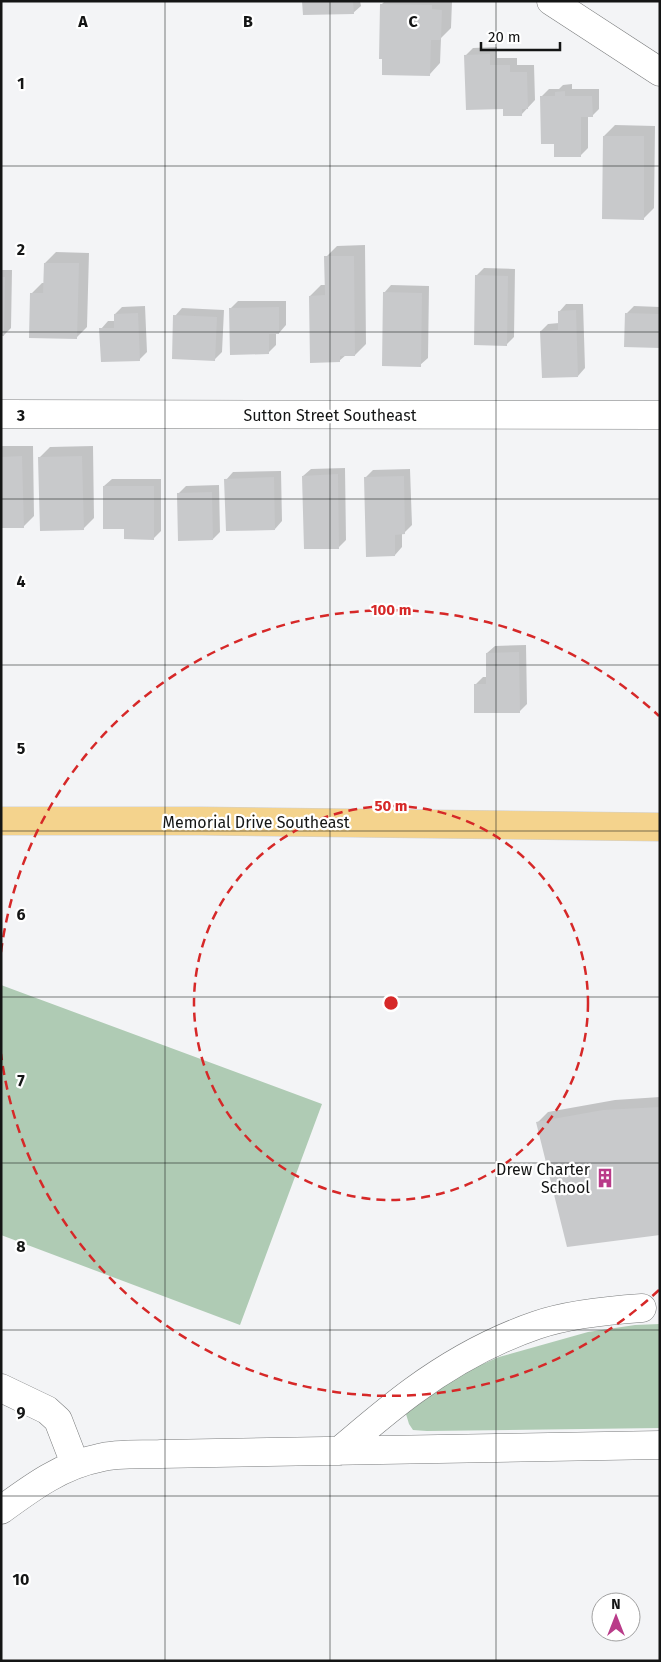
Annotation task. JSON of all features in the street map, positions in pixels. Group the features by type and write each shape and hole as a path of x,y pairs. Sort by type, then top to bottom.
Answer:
{"main road":[{"name":"Memorial Drive Southeast","path":"1,821 201,821 660,827"}],"street":[{"path":"551,1 660,72"},
{"name":"Sutton Street Southeast","path":"1,414 660,415"},
{"path":"339,1451 413,1391 458,1362 499,1341 538,1325 580,1316 642,1308"},
{"path":"1,1388 47,1410 58,1420 75,1464"},
{"path":"1,1510 34,1486 75,1464 101,1457 161,1454 660,1445"}],"green space":[{"path":"1,985 322,1104 240,1325 1,1235"},
{"path":"660,1324 660,1428 427,1431 413,1430 409,1424 406,1414 412,1407 469,1370 499,1357 588,1332 635,1325"}],"building":[{"path":"302,1 353,1 354,14 303,15"},
{"path":"380,4 432,5 432,9 442,10 441,40 431,40 430,76 382,75 382,59 379,59"},
{"path":"490,54 490,65 510,65 510,72 527,72 528,109 522,109 522,116 503,116 503,109 466,110 464,55"},
{"path":"565,91 565,96 592,96 593,117 581,117 581,157 554,157 554,144 541,144 540,96 555,96 555,92"},
{"path":"603,136 644,136 644,220 602,219"},
{"path":"324,256 354,256 355,356 340,356 340,362 310,363 309,296 325,295"},
{"path":"44,263 79,263 77,339 29,338 30,293 43,293"},
{"path":"475,275 508,276 507,346 474,345"},
{"path":"1,277 5,277 4,336 1,336"},
{"path":"383,292 422,293 421,367 382,366"},
{"path":"279,307 279,334 269,334 269,354 230,355 229,308"},
{"path":"576,310 578,377 542,378 540,331 558,330 558,311"},
{"path":"138,313 140,361 101,362 99,328 114,328 114,314"},
{"path":"625,313 660,314 660,348 624,347"},
{"path":"173,315 217,317 215,361 172,359"},
{"path":"22,456 24,528 1,528 1,457"},
{"path":"82,456 84,530 40,531 38,457"},
{"path":"338,474 339,549 304,549 302,476"},
{"path":"404,476 405,534 395,535 395,556 366,557 364,477"},
{"path":"274,477 275,530 226,531 224,479"},
{"path":"103,486 154,486 154,540 124,539 124,529 103,529"},
{"path":"212,492 213,540 178,541 177,493"},
{"path":"519,652 520,713 474,713 474,684 486,684 486,653"},
{"name":"Drew Charter School","path":"660,1107 660,1235 567,1247 536,1122 603,1110"}],"place":[{"name":"Drew Charter School","path":"605,1178"}]}
